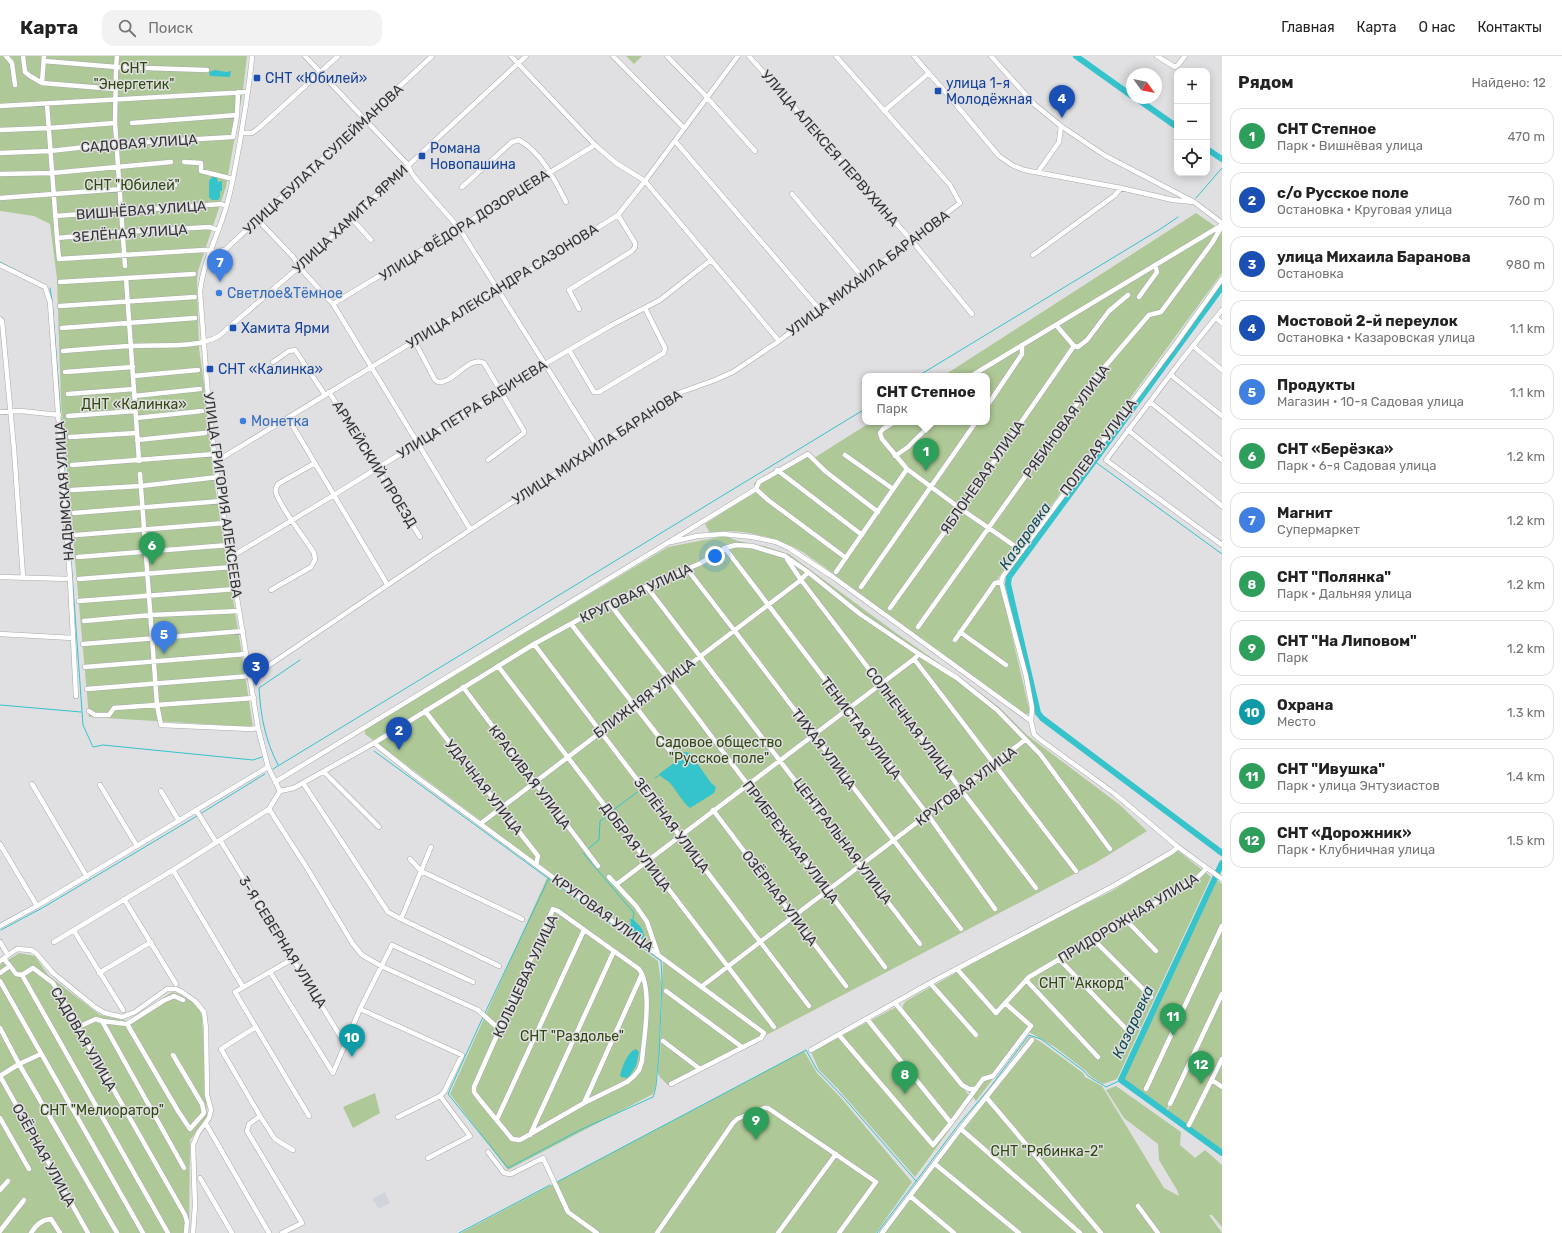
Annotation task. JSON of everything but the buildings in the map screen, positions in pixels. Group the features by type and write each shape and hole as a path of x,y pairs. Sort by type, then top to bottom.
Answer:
{"street":[{"path":"6,56 10,58 12,63 15,85"},
{"path":"23,56 25,72 42,83 115,89"},
{"path":"117,56 114,124 125,266"},
{"name":"УЛИЦА ГРИГОРИЯ АЛЕКСЕЕВА","path":"252,56 248,92 233,179 226,206 202,276 200,292 215,454 232,568 258,728 268,767 280,791"},
{"path":"305,56 408,165 410,172 416,180 459,228 596,445"},
{"path":"241,133 252,133 256,131 338,56"},
{"name":"УЛИЦА БУЛАТА СУЛЕЙМАНОВА","path":"57,238 59,259 204,250 218,252 226,249 432,56"},
{"path":"511,56 595,145 616,163 645,181 779,341"},
{"name":"УЛИЦА ХАМИТА ЯРМИ","path":"204,343 225,333 299,267 526,56"},
{"path":"613,56 684,128"},
{"path":"667,56 754,151"},
{"name":"УЛИЦА АЛЕКСАНДРА САЗОНОВА","path":"216,462 618,215 675,142 738,56"},
{"name":"УЛИЦА АЛЕКСЕЯ ПЕРВУХИНА","path":"749,56 912,240 972,314"},
{"path":"836,56 884,111 929,73"},
{"path":"914,56 999,156 1012,165 1024,170 1121,188 1173,200 1194,202"},
{"path":"976,373 1222,224 1194,202 1104,155 1061,126 1034,104 991,56"},
{"path":"1157,56 1174,66 1178,65 1185,56"},
{"path":"42,83 44,59 116,67 207,70"},
{"name":"САДОВАЯ УЛИЦА","path":"0,152 50,150 116,144 233,137 237,115 238,92"},
{"path":"0,106 248,92"},
{"name":"ЗЕЛЁНАЯ УЛИЦА","path":"47,104 57,238 123,232 209,227 218,230"},
{"name":"УЛИЦА МИХАИЛА БАРАНОВА","path":"250,676 259,672 387,584 596,445 676,394 733,372 779,341 960,203 950,185 884,111"},
{"path":"132,123 237,115"},
{"path":"0,130 114,124"},
{"path":"1038,172 1059,142 1061,126"},
{"path":"462,187 512,142 519,140 526,143 551,171 566,202"},
{"path":"675,142 820,310"},
{"name":"УЛИЦА ФЁДОРА ДОЗОРЦЕВА","path":"333,304 595,145"},
{"path":"0,174 52,173 171,162"},
{"path":"184,162 201,163 200,171 233,179"},
{"path":"0,198 175,185"},
{"path":"1033,255 1114,196 1121,188"},
{"path":"792,194 863,278"},
{"name":"ВИШНЁВАЯ УЛИЦА","path":"55,216 221,204 226,206"},
{"path":"579,308 569,290 632,251 635,247 635,243 618,215"},
{"path":"351,218 371,240"},
{"path":"258,220 294,258 299,267 333,304 470,529"},
{"name":"РЯБИНОВАЯ УЛИЦА","path":"918,626 1096,377 1149,315 1162,312 1212,243 1222,224"},
{"name":"УЛИЦА ПЕТРА БАБИЧЕВА","path":"231,557 545,364 610,326 660,300 711,260"},
{"name":"НАДЫМСКАЯ УЛИЦА","path":"0,265 45,287 50,302 70,579 76,696"},
{"path":"1139,297 1157,272 1155,265"},
{"path":"60,282 194,274"},
{"path":"126,278 139,461"},
{"name":"ПОЛЕВАЯ УЛИЦА","path":"955,640 995,583 1001,582 1003,576 1222,279"},
{"name":"ЯБЛОНЕВАЯ УЛИЦА","path":"890,608 961,509 1074,346 1078,347 1087,340 1109,311 1128,295"},
{"path":"60,306 195,297"},
{"path":"569,350 594,392 599,392 664,353 666,348 645,308"},
{"path":"1222,310 1106,460 1222,546"},
{"path":"62,328 195,318"},
{"path":"1216,318 1222,323"},
{"path":"0,319 2,321 14,449 23,577"},
{"path":"1056,324 1074,346"},
{"path":"414,340 437,381 440,382 445,381 473,362 479,361 484,363 524,431 524,434 488,460"},
{"path":"63,351 204,343"},
{"path":"990,402 1022,354 1022,345"},
{"path":"1193,346 1222,370"},
{"name":"АРМЕЙСКИЙ ПРОЕЗД","path":"273,362 289,351 295,350 327,393 377,468 420,537"},
{"path":"65,372 132,367"},
{"path":"133,376 198,370"},
{"path":"1171,375 1222,416"},
{"path":"68,394 134,389"},
{"path":"134,396 200,389"},
{"path":"1150,402 1222,460"},
{"path":"0,412 10,413 21,411 58,415"},
{"path":"68,416 135,411"},
{"path":"136,418 202,411"},
{"path":"288,418 387,584"},
{"path":"889,425 880,433 882,439 907,469 988,529 1022,551"},
{"path":"895,456 908,448 930,425"},
{"path":"861,588 974,425"},
{"path":"1128,430 1222,506"},
{"path":"70,437 136,433"},
{"path":"137,440 205,434"},
{"path":"72,465 215,454"},
{"path":"275,782 756,489 759,482 777,470 808,454 825,471 878,512"},
{"path":"845,455 893,489"},
{"path":"270,590 311,567 315,562 314,553 277,496 276,486 315,464"},
{"path":"836,572 907,469"},
{"path":"777,470 862,534"},
{"path":"140,474 155,683 161,725 251,729 258,728"},
{"path":"72,490 141,486 218,477"},
{"path":"756,489 768,500 846,558"},
{"path":"74,513 222,501"},
{"path":"76,535 225,523"},
{"path":"669,542 696,536 722,534 753,537 776,542 789,548 833,577 1031,720"},
{"name":"КРУГОВАЯ УЛИЦА","path":"701,987 1025,740 997,710 957,678 860,614 808,572 785,556 752,546 736,544 725,548 687,570 609,603 534,644 374,743 414,775 615,924 658,954 701,987 764,1033 761,1038 742,1047"},
{"path":"78,557 229,545"},
{"name":"ТЕНИСТАЯ УЛИЦА","path":"725,548 928,815 995,909"},
{"name":"СОЛНЕЧНАЯ УЛИЦА","path":"785,556 801,580 1036,888"},
{"path":"79,579 232,568"},
{"name":"ТИХАЯ УЛИЦА","path":"687,570 961,929"},
{"name":"БЛИЖНЯЯ УЛИЦА","path":"480,824 567,756 601,732 801,580 808,572"},
{"path":"0,577 70,579"},
{"path":"1001,582 1026,676 1032,708 1031,720 1034,734 1115,794 1178,847 1220,878"},
{"name":"ЦЕНТРАЛЬНАЯ УЛИЦА","path":"647,587 781,760 920,944"},
{"path":"79,601 236,589"},
{"name":"ПРИБРЕЖНАЯ УЛИЦА","path":"609,603 748,784 885,967"},
{"path":"84,621 151,615 240,611"},
{"path":"571,624 634,707 670,751"},
{"path":"83,644 242,630"},
{"path":"960,632 1006,665"},
{"path":"0,634 72,638"},
{"name":"ЗЕЛЁНАЯ УЛИЦА","path":"534,644 809,1006"},
{"path":"85,666 246,654"},
{"path":"617,884 713,810 848,711 880,684 914,660 919,654"},
{"path":"914,660 1076,870"},
{"name":"ДОБРАЯ УЛИЦА","path":"498,666 774,1027"},
{"path":"87,689 250,676"},
{"name":"КРАСИВАЯ УЛИЦА","path":"463,687 598,866"},
{"path":"89,711 95,715 109,715 114,708 254,698"},
{"name":"УДАЧНАЯ УЛИЦА","path":"425,711 538,856 536,865"},
{"path":"1025,740 1040,754 1110,849"},
{"path":"54,942 173,870 269,809 280,791 288,791 374,743"},
{"path":"0,926 87,877 268,767"},
{"path":"324,772 379,827"},
{"path":"303,783 388,912 401,920 499,966"},
{"path":"32,784 87,877"},
{"path":"100,785 138,846"},
{"path":"160,791 179,820"},
{"path":"269,809 353,944 362,955 381,966 478,1010 499,1029"},
{"name":"3-Я СЕВЕРНАЯ УЛИЦА","path":"196,810 218,841 294,958 346,1044"},
{"name":"ОЗЁРНАЯ УЛИЦА","path":"713,810 846,986"},
{"path":"0,844 37,906"},
{"path":"401,920 431,846"},
{"path":"811,1050 896,1004 930,983 1115,886 1178,847"},
{"path":"410,859 421,871 522,919"},
{"name":"ПРИДОРОЖНАЯ УЛИЦА","path":"957,969 996,1012 1029,977 1196,879 1206,869"},
{"path":"173,870 243,987"},
{"path":"609,877 636,906 647,922 658,954"},
{"path":"124,899 176,984"},
{"name":"КОЛЬЦЕВАЯ УЛИЦА","path":"553,909 614,951 639,969 646,987 642,1061 639,1070 627,1082 584,1103 530,1135 520,1140 512,1139 474,1092 474,1087 553,909"},
{"path":"1126,920 1156,951"},
{"path":"1146,1089 1222,926"},
{"path":"497,1119 584,930"},
{"path":"74,931 123,1010"},
{"path":"1093,939 1151,997"},
{"path":"0,942 8,955"},
{"path":"100,973 151,942"},
{"path":"270,972 333,1073 360,1009 392,945 472,982"},
{"path":"168,1233 22,975 16,974 10,966 2,960 17,949 31,950 36,953 53,974 98,1009 114,1016 122,1017 135,1012 167,989 176,989 182,992 195,1001 204,1012 206,1019 207,1095 211,1110 206,1124 198,1133 193,1145 195,1206 193,1233"},
{"path":"530,1135 614,951"},
{"path":"294,958 235,992 309,1116"},
{"path":"1059,959 1131,1034"},
{"path":"0,973 10,966"},
{"name":"САДОВАЯ УЛИЦА","path":"22,975 33,968 53,983 185,1215 187,1222 186,1233"},
{"path":"584,1103 642,974"},
{"path":"1026,980 1098,1057"},
{"path":"0,981 143,1233"},
{"path":"930,983 976,1035"},
{"path":"666,991 742,1047 671,1084"},
{"path":"1170,1104 1222,994"},
{"path":"78,1027 96,1019 127,1024 163,1001 174,996 183,1000"},
{"path":"839,1035 932,1145 951,1123 983,1079 992,1076 1031,1026 1005,1003"},
{"path":"896,1004 962,1085 969,1089 976,1089"},
{"path":"360,1009 462,1055 444,1092 440,1096 398,1117"},
{"path":"866,1020 951,1123"},
{"path":"102,1021 184,1168"},
{"path":"127,1024 190,1129 204,1113 202,1104 173,1055"},
{"path":"256,1027 221,1049 275,1139 293,1150"},
{"path":"0,1028 19,1064 117,1233"},
{"path":"884,1232 961,1129 1032,1040"},
{"path":"663,1041 700,1069"},
{"path":"0,1076 19,1064 41,1054"},
{"path":"1189,1125 1222,1059"},
{"name":"ОЗЁРНАЯ УЛИЦА","path":"0,1076 88,1233"},
{"path":"1212,1080 1222,1087"},
{"path":"428,1158 470,1136 440,1096"},
{"path":"986,1097 1100,1233"},
{"path":"657,1233 737,1119 764,1108 768,1108 876,1182 839,1233"},
{"path":"260,1116 249,1124 247,1131 302,1223 282,1233"},
{"name":"ОЗЁРНАЯ УЛИЦА","path":"0,1118 29,1169"},
{"path":"206,1124 269,1233"},
{"path":"961,1129 1080,1233"},
{"path":"488,1152 504,1172 511,1174 543,1158 568,1212 597,1233"},
{"path":"778,1233 836,1154"},
{"path":"935,1164 1020,1233"},
{"path":"200,1178 232,1233"},
{"path":"0,1190 8,1181"},
{"path":"910,1196 954,1233"},
{"path":"0,1231 24,1200"},
{"path":"1138,1206 1158,1233"},
{"path":"31,1233 36,1226 44,1220 51,1219 60,1233"}],"shaded area":[{"path":"385,1192 390,1203 379,1209 372,1199"}],"green space":[{"path":"0,56 247,56 243,90 226,187 198,271 197,280 199,348 206,399 213,474 253,727 89,717 61,403 57,279 50,224 34,216 0,211"},
{"path":"626,56 642,56 634,64"},
{"path":"1196,213 1222,231 1222,273 996,581 1000,584 1030,713 1025,715 820,564 798,550 781,542 762,536 731,531 710,533 705,524 755,492 754,483 808,451 814,458 866,425 990,425 990,373 948,373"},
{"name":"Садовое общество \"Русское поле\"","path":"725,536 738,541 764,546 789,554 896,633 969,684 1000,708 1027,735 1120,805 1147,831 1097,862 669,1086 658,1074 660,1059 663,957 365,734 365,729 668,547"},
{"name":"СНТ \"Аккорд\"","path":"1177,850 1211,877 1117,1079 1103,1084 1055,1047 1029,1032 976,1101 903,1010 903,1005 906,1001 1036,928 1112,891"},
{"name":"СНТ \"Раздолье\"","path":"547,878 658,961 661,982 659,1059 653,1094 508,1170 450,1094"},
{"path":"1217,880 1222,884 1222,991 1166,1111 1123,1081"},
{"name":"СНТ \"Мелиоратор\"","path":"19,953 35,956 48,975 100,1015 128,1021 172,992 182,995 190,1000 200,1011 202,1016 207,1119 190,1140 189,1233 0,1233 0,965"},
{"path":"1222,998 1222,1151 1167,1112"},
{"path":"896,1007 972,1099 915,1177 838,1089 819,1070 811,1052"},
{"name":"СНТ \"Рябинка-2\"","path":"1030,1036 1041,1042 1083,1073 1085,1077 1102,1086 1164,1188 1179,1196 1159,1160 1158,1144 1124,1118 1106,1090 1116,1086 1181,1132 1180,1145 1195,1158 1205,1150 1222,1165 1222,1227 1212,1215 1209,1215 1222,1233 885,1233"},
{"path":"804,1051 817,1073 841,1098 912,1182 876,1233 461,1233"},
{"path":"375,1093 380,1113 353,1128 343,1107"}],"water":[{"path":"215,70 226,72 231,71 230,77 210,76 209,72"},
{"path":"213,176 217,177 218,182 222,181 222,191 220,191 220,197 218,200 212,200 209,197 209,181"},
{"path":"684,752 690,753 711,783 716,787 714,793 690,808 669,782 659,774 674,763"},
{"path":"630,919 633,919 643,930 646,939 645,941 627,928 631,923"},
{"path":"636,1049 639,1052 636,1066 628,1078 621,1077 620,1075 626,1060 630,1053"}],"waterway":[{"name":"Казаровка","path":"1076,56 1126,92"},
{"name":"Казаровка","path":"1144,104 1174,125"},
{"name":"Казаровка","path":"1210,151 1222,159"},
{"path":"1196,198 1222,168"},
{"path":"923,373 1178,217"},
{"path":"0,262 41,283"},
{"name":"Казаровка","path":"1222,287 1009,577 1008,584 1038,713 1042,718 1222,853"},
{"path":"50,288 55,337 83,725 93,747 103,745 253,760 262,757"},
{"path":"273,769 862,411"},
{"path":"1094,461 1222,554"},
{"path":"278,765 264,728 259,688 300,660"},
{"path":"0,705 81,712"},
{"path":"374,751 661,961 662,980 659,1059 656,1088 653,1097 580,1130 508,1168 448,1094 483,1017"},
{"path":"200,814 265,774"},
{"path":"655,778 660,775"},
{"path":"612,811 640,790"},
{"path":"588,849 599,840 600,821 608,815"},
{"path":"1,930 44,907 197,816"},
{"path":"583,853 634,913 633,919"},
{"name":"Казаровка","path":"1222,863 1121,1080 1222,1153"},
{"path":"485,1013 549,878"},
{"path":"877,1233 959,1124 988,1090 1029,1035 1041,1039 1084,1071 1091,1078 1106,1087 1121,1080"},
{"path":"557,1182 806,1050 817,1070 844,1098 916,1181"},
{"path":"459,1233 550,1185"}],"place":[{"name":"СНТ «Юбилей»","path":"257,78"},
{"name":"улица 1-я Молодёжная","path":"938,91"},
{"name":"Мостовой 2-й переулок","path":"1062,118"},
{"name":"Романа Новопашина","path":"422,156"},
{"name":"Магнит","path":"220,282"},
{"name":"Светлое&Тёмное","path":"219,293"},
{"name":"Хамита Ярми","path":"233,328"},
{"name":"СНТ «Калинка»","path":"210,369"},
{"name":"Монетка","path":"243,421"},
{"name":"СНТ Степное","path":"926,471"},
{"name":"СНТ «Берёзка»","path":"152,565"},
{"name":"Продукты","path":"164,654"},
{"name":"улица Михаила Баранова","path":"256,686"},
{"name":"с/о Русское поле","path":"399,750"},
{"name":"СНТ \"Ивушка\"","path":"1173,1036"},
{"name":"Охрана","path":"352,1057"},
{"name":"СНТ «Дорожник»","path":"1201,1084"},
{"name":"СНТ \"Полянка\"","path":"905,1094"},
{"name":"СНТ \"На Липовом\"","path":"756,1140"}],"park label":[{"name":"СНТ \"Энергетик\"","path":"134,76"},
{"name":"СНТ \"Юбилей\"","path":"132,185"},
{"name":"ДНТ «Калинка»","path":"134,404"}]}
